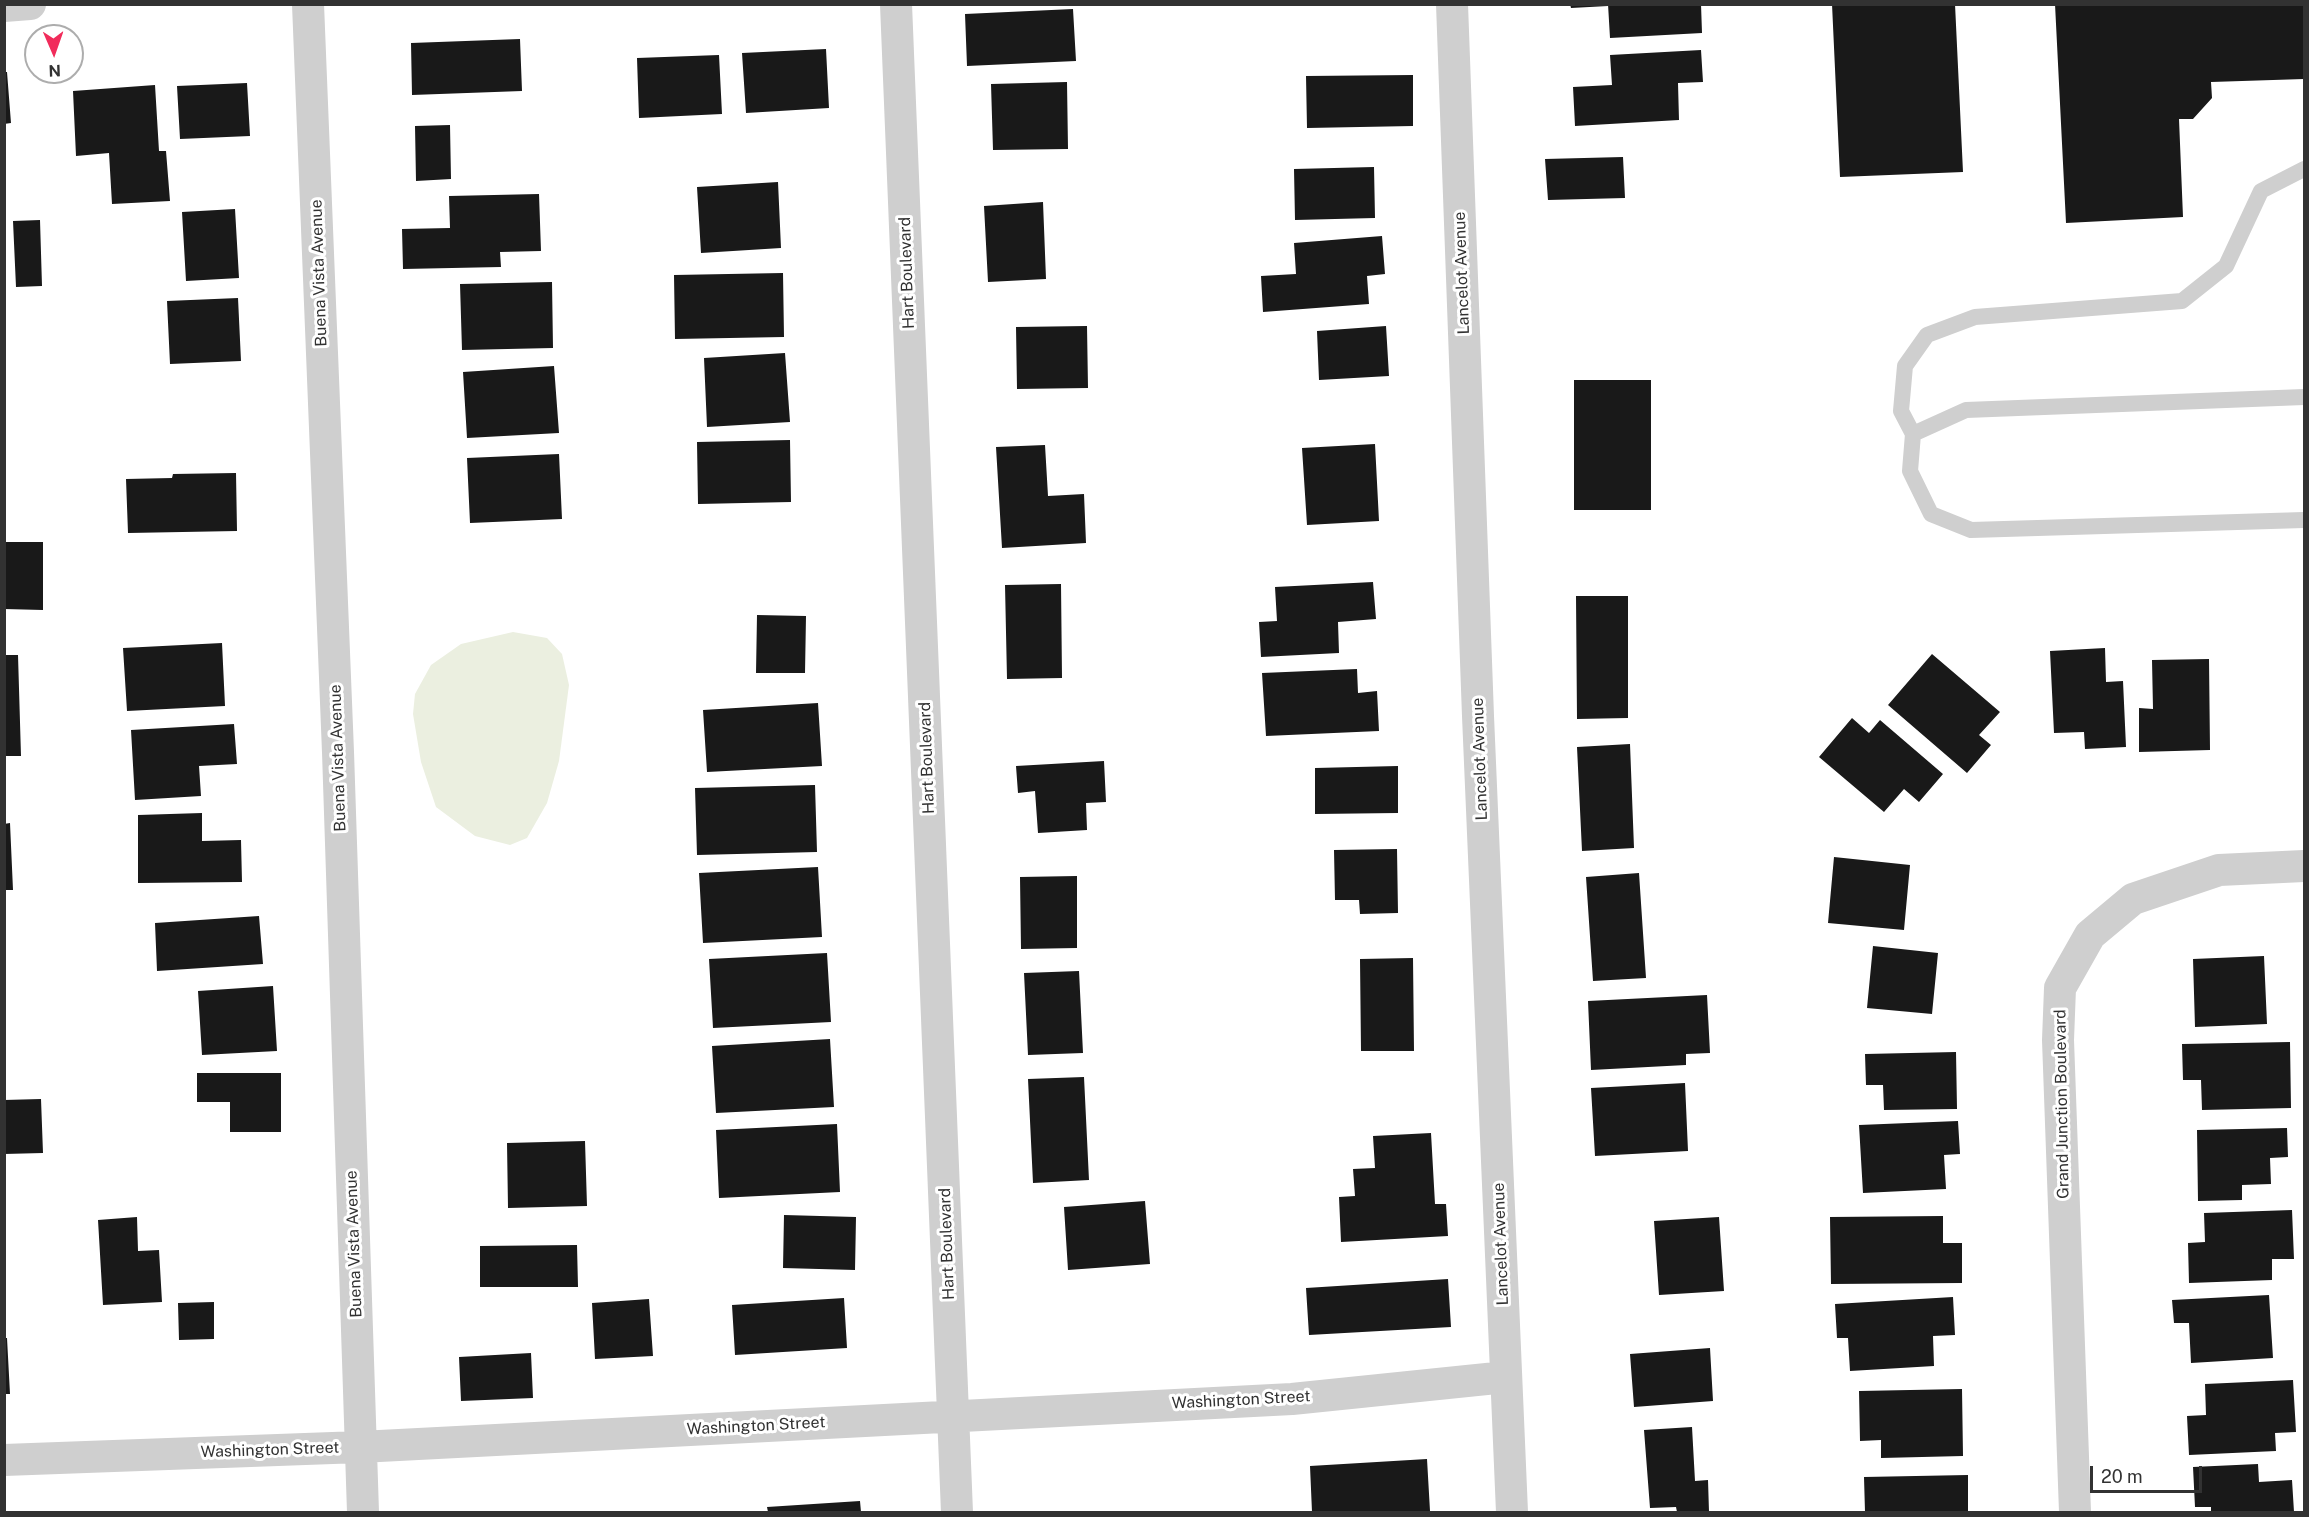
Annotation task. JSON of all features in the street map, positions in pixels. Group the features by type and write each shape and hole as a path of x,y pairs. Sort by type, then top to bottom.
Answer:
{"street":[{"path":"4,6 30,4"},
{"name":"Buena Vista Avenue","path":"308,4 339,764 363,1512"},
{"name":"Hart Boulevard","path":"896,4 957,1512"},
{"name":"Lancelot Avenue","path":"1452,4 1479,728 1512,1512"},
{"name":"Grand Junction Boulevard","path":"2075,1512 2058,1040 2060,988 2090,935 2133,899 2219,870 2304,866"},
{"name":"Washington Street","path":"4,1460 360,1447 1292,1399 1506,1377"}],"lane":[{"path":"2304,169 2261,191 2226,266 2182,301 1975,317 1927,335 1905,366 1900,411 1913,434 1910,471 1931,514 1971,530 2304,520"},
{"path":"1913,434 1966,410 2304,397"}],"shaded area":[{"path":"513,632 547,638 562,654 569,685 559,761 547,803 527,838 510,845 475,836 436,807 421,762 413,714 415,694 431,665 461,644"}],"building":[{"path":"1570,4 1608,4 1608,6 1571,8"},
{"path":"1608,4 1701,4 1702,33 1610,38"},
{"path":"1832,4 1955,4 1963,172 1840,177"},
{"path":"2055,4 2304,4 2304,79 2211,82 2212,98 2193,119 2179,119 2183,217 2066,223"},
{"path":"1073,9 1076,61 967,66 965,14"},
{"path":"520,39 522,91 412,95 411,43"},
{"path":"826,49 829,108 746,113 742,53"},
{"path":"1701,50 1703,82 1678,83 1679,120 1575,126 1573,87 1612,85 1610,55"},
{"path":"719,55 722,114 639,118 637,58"},
{"path":"4,72 7,72 11,123 4,124"},
{"path":"1413,75 1413,126 1307,128 1306,76"},
{"path":"1067,82 1068,149 993,150 991,84"},
{"path":"247,83 250,136 180,139 177,86"},
{"path":"155,85 159,151 166,151 170,201 112,204 109,153 76,156 73,91"},
{"path":"450,125 451,179 416,181 415,126"},
{"path":"1623,157 1625,198 1548,200 1545,159"},
{"path":"1374,167 1375,218 1295,220 1294,169"},
{"path":"778,182 781,248 701,253 697,187"},
{"path":"539,194 541,251 500,252 501,267 403,269 402,229 450,228 449,196"},
{"path":"1043,202 1046,279 988,282 984,206"},
{"path":"235,209 239,278 186,281 182,212"},
{"path":"40,220 42,286 16,287 13,221"},
{"path":"1382,236 1385,274 1367,276 1369,304 1263,312 1261,276 1296,274 1294,243"},
{"path":"783,273 784,337 675,339 674,275"},
{"path":"552,282 553,348 462,350 460,284"},
{"path":"238,298 241,361 170,364 167,301"},
{"path":"1087,326 1088,388 1017,389 1016,327"},
{"path":"1386,326 1389,376 1319,380 1317,331"},
{"path":"785,353 790,422 707,427 704,358"},
{"path":"554,366 559,433 467,438 463,372"},
{"path":"1574,380 1651,380 1651,510 1574,510"},
{"path":"790,440 791,502 698,504 697,442"},
{"path":"1375,444 1379,521 1307,525 1302,448"},
{"path":"1045,445 1048,496 1084,494 1086,543 1002,548 996,447"},
{"path":"559,454 562,519 470,523 467,458"},
{"path":"236,473 237,531 128,533 126,479 172,478 173,474"},
{"path":"4,542 43,542 43,610 4,609"},
{"path":"1373,582 1376,619 1338,622 1339,653 1261,657 1259,622 1277,621 1275,587"},
{"path":"1061,584 1062,678 1007,679 1005,585"},
{"path":"1576,596 1628,596 1628,718 1577,719"},
{"path":"757,615 806,616 805,673 756,673"},
{"path":"222,643 225,706 127,711 123,648"},
{"path":"2105,648 2106,682 2123,681 2126,747 2085,749 2084,732 2054,733 2050,651"},
{"path":"1932,654 2000,712 1979,735 1991,745 1967,773 1888,705"},
{"path":"4,655 18,655 21,756 4,756"},
{"path":"2209,659 2210,750 2139,752 2139,708 2153,709 2152,660"},
{"path":"1357,669 1358,693 1377,691 1379,731 1266,736 1262,673"},
{"path":"818,703 822,766 707,772 703,710"},
{"path":"1852,718 1869,733 1880,720 1943,774 1919,802 1904,789 1884,812 1819,757"},
{"path":"234,724 237,764 199,766 201,796 135,800 131,730"},
{"path":"1630,744 1634,848 1582,851 1577,747"},
{"path":"1104,761 1106,802 1086,803 1087,830 1038,833 1035,791 1018,793 1016,766"},
{"path":"1398,766 1398,813 1315,814 1315,768"},
{"path":"815,785 817,852 697,855 695,788"},
{"path":"202,813 202,841 241,840 242,882 138,883 138,815"},
{"path":"10,823 13,890 4,890 4,824"},
{"path":"1397,849 1398,913 1360,914 1359,900 1335,900 1334,850"},
{"path":"1834,857 1910,865 1904,930 1828,923"},
{"path":"818,867 822,937 703,943 699,873"},
{"path":"1639,873 1646,978 1593,981 1586,877"},
{"path":"1077,876 1077,948 1021,949 1020,877"},
{"path":"259,916 263,964 157,971 155,923"},
{"path":"1873,946 1938,953 1932,1014 1867,1008"},
{"path":"827,953 831,1022 713,1028 709,959"},
{"path":"2264,956 2267,1024 2195,1027 2193,959"},
{"path":"1413,958 1414,1051 1361,1051 1360,959"},
{"path":"1079,971 1083,1053 1028,1055 1024,973"},
{"path":"273,986 277,1051 202,1055 198,991"},
{"path":"1707,995 1710,1053 1686,1054 1686,1065 1591,1070 1588,1001"},
{"path":"830,1039 834,1107 716,1113 712,1046"},
{"path":"2290,1042 2291,1108 2202,1110 2201,1080 2183,1080 2182,1044"},
{"path":"1956,1052 1957,1109 1884,1110 1883,1085 1866,1085 1865,1054"},
{"path":"197,1073 281,1073 281,1132 230,1132 230,1102 197,1102"},
{"path":"1084,1077 1089,1180 1033,1183 1028,1079"},
{"path":"1685,1083 1688,1151 1595,1156 1591,1088"},
{"path":"41,1099 43,1153 4,1154 4,1100"},
{"path":"1958,1121 1960,1154 1944,1155 1946,1189 1863,1193 1859,1125"},
{"path":"837,1124 840,1192 719,1198 716,1130"},
{"path":"2287,1128 2288,1157 2270,1158 2271,1184 2242,1185 2242,1200 2198,1201 2197,1130"},
{"path":"1431,1133 1435,1204 1446,1204 1448,1236 1341,1242 1339,1197 1355,1196 1353,1169 1375,1168 1373,1136"},
{"path":"585,1141 587,1206 508,1208 507,1143"},
{"path":"1145,1201 1150,1264 1068,1270 1064,1207"},
{"path":"2292,1210 2294,1259 2272,1259 2272,1280 2189,1283 2188,1243 2205,1242 2204,1213"},
{"path":"784,1215 856,1217 855,1270 783,1268"},
{"path":"1943,1216 1943,1243 1962,1243 1962,1283 1831,1284 1830,1217"},
{"path":"137,1217 138,1251 159,1250 162,1302 103,1305 98,1220"},
{"path":"1719,1217 1724,1291 1659,1295 1654,1221"},
{"path":"577,1245 578,1287 480,1287 480,1246"},
{"path":"1448,1279 1451,1327 1309,1335 1306,1288"},
{"path":"2269,1295 2273,1358 2191,1363 2189,1323 2174,1323 2172,1300"},
{"path":"1953,1297 1955,1335 1933,1336 1934,1366 1850,1371 1848,1338 1837,1338 1835,1304"},
{"path":"844,1298 847,1348 735,1355 732,1305"},
{"path":"649,1299 653,1356 595,1359 592,1303"},
{"path":"214,1302 214,1339 179,1340 178,1303"},
{"path":"4,1338 7,1338 10,1394 4,1394"},
{"path":"1710,1348 1713,1401 1634,1407 1630,1354"},
{"path":"531,1353 533,1398 461,1401 459,1357"},
{"path":"2293,1380 2296,1432 2275,1433 2276,1451 2189,1455 2187,1416 2206,1415 2205,1384"},
{"path":"1962,1389 1963,1456 1881,1458 1881,1440 1860,1441 1859,1391"},
{"path":"1692,1427 1695,1481 1708,1480 1709,1512 1677,1512 1676,1507 1650,1508 1644,1430"},
{"path":"1427,1459 1430,1511 1312,1512 1310,1466"},
{"path":"2258,1464 2259,1482 2292,1480 2294,1512 2211,1512 2211,1507 2195,1507 2193,1467"},
{"path":"1968,1475 1968,1511 1865,1512 1864,1477"},
{"path":"860,1501 861,1512 768,1512 767,1507"}]}
